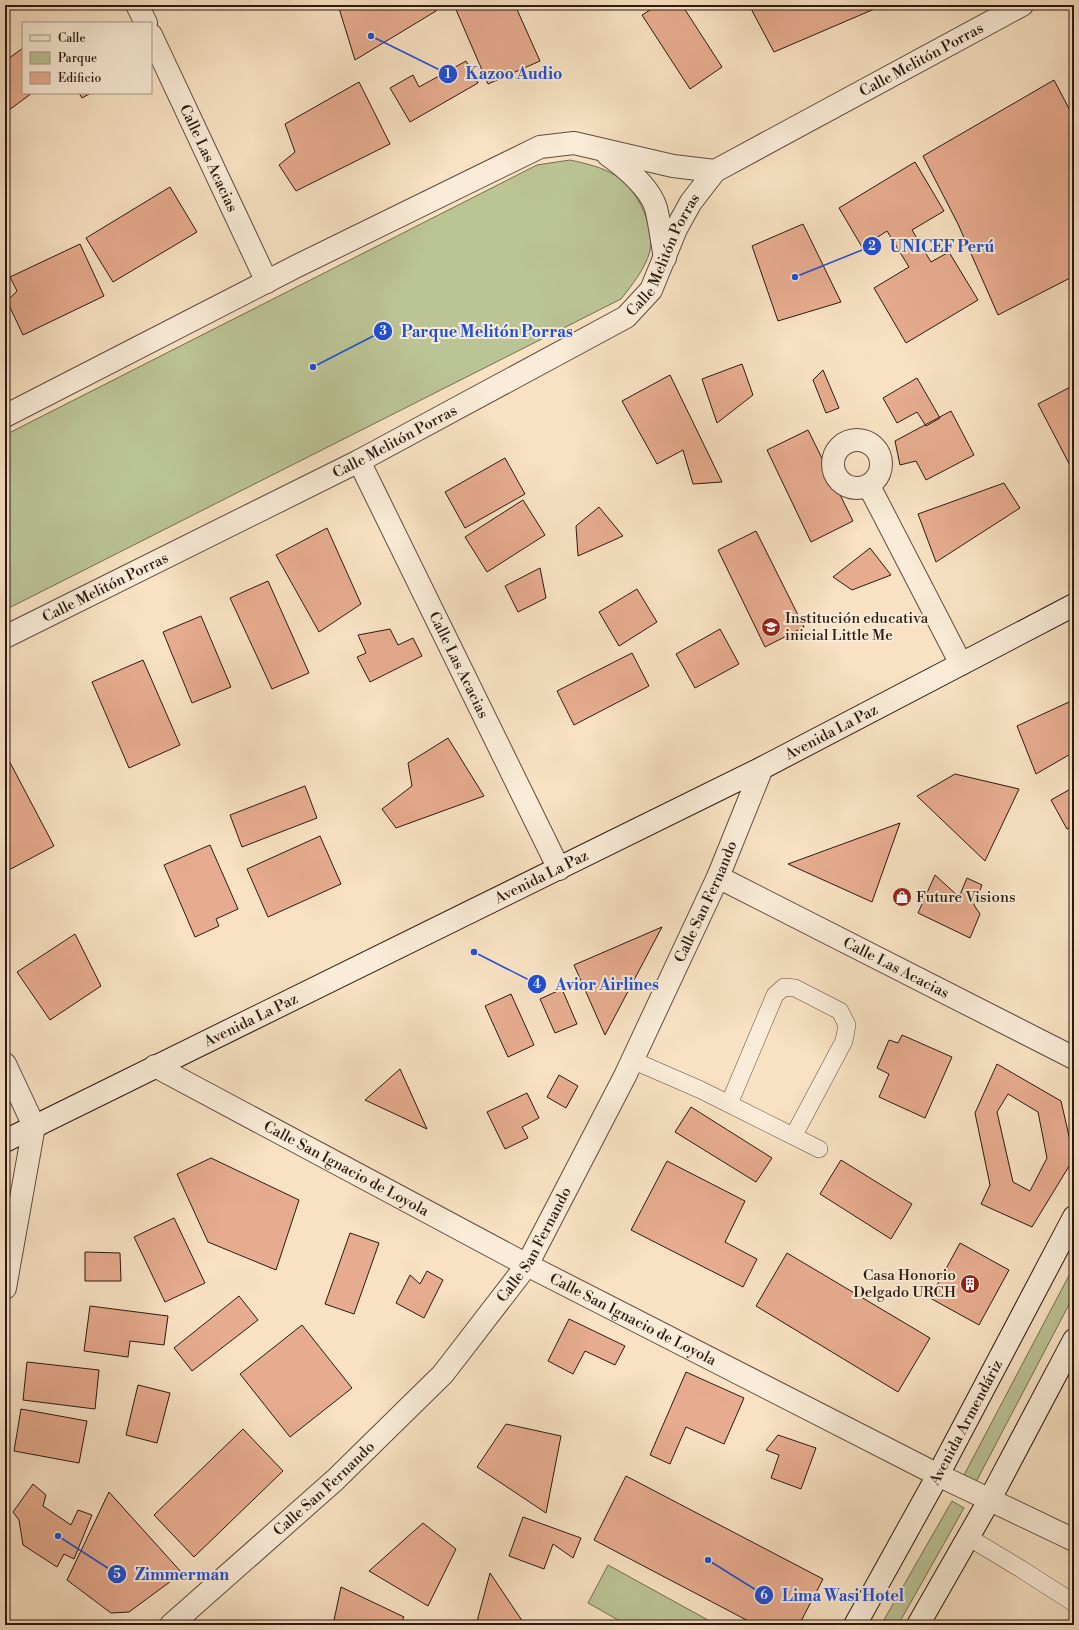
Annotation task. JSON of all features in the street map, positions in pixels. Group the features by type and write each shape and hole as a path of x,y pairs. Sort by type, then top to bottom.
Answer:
{"street":[{"path":"137,5 146,22"},
{"name":"Calle Melitón Porras","path":"5,637 359,461 626,317 651,290 676,229 691,202 715,171 1022,5"},
{"name":"Calle Las Acacias","path":"152,36 267,282"},
{"name":"Calle Melitón Porras","path":"5,416 267,282 540,147 574,143 654,162 715,171"},
{"path":"596,148 627,168 650,198 655,207 665,258"},
{"name":"Calle Las Acacias","path":"359,461 559,869"},
{"path":"869,486 962,664"},
{"name":"Avenida La Paz","path":"5,1141 762,768 1074,605"},
{"name":"Calle San Fernando","path":"171,1625 335,1480 443,1374 528,1265 632,1060 718,876 762,768"},
{"name":"Calle Las Acacias","path":"718,876 1074,1058"},
{"path":"5,1064 34,1126 5,1288"},
{"name":"Calle San Ignacio de Loyola","path":"155,1066 528,1265 938,1475 1074,1540"},
{"name":"Avenida Armendáriz","path":"855,1625 938,1475 1074,1217"},
{"path":"918,1625 990,1499 1074,1340"}],"lane":[{"path":"729,1104 775,995 784,987 795,988 840,1011 847,1025 844,1041 794,1135"},
{"path":"632,1060 729,1104 820,1149"},
{"path":"968,1537 1074,1603"}],"green space":[{"path":"570,160 595,166 615,175 631,189 638,199 646,216 649,226 651,246 648,258 642,270 621,299 5,610 5,435 537,165"},
{"path":"1074,1266 1074,1295 976,1482 964,1475"},
{"path":"952,1501 964,1508 898,1625 881,1625"},
{"path":"608,1565 717,1625 627,1625 588,1603"}],"building":[{"path":"338,5 434,5 436,11 355,60"},
{"path":"454,5 515,5 540,61 488,84"},
{"path":"658,5 682,5 722,67 690,89 642,15"},
{"path":"749,5 877,5 879,7 774,52"},
{"path":"22,49 22,94 31,94 5,113 5,61"},
{"path":"466,61 478,83 410,122 390,88 413,75 419,87"},
{"path":"1054,80 1074,118 1074,276 998,315 958,224 923,156"},
{"path":"359,82 390,144 296,191 279,165 295,152 285,124"},
{"path":"80,94 89,94 82,98"},
{"path":"915,162 944,211 912,230 931,262 949,252 978,300 906,343 874,288 909,267 887,231 862,247 839,208"},
{"path":"170,187 197,232 113,282 86,238"},
{"path":"803,224 841,302 778,321 752,246"},
{"path":"80,244 104,296 23,335 7,301 17,291 10,277"},
{"path":"742,364 753,395 717,423 702,379"},
{"path":"823,370 839,408 826,413 813,380"},
{"path":"670,375 722,482 693,484 683,450 657,464 622,401"},
{"path":"917,378 940,418 926,426 917,412 897,423 883,398"},
{"path":"1074,385 1074,473 1038,404"},
{"path":"951,411 974,455 926,480 916,461 900,465 895,441"},
{"path":"808,430 853,521 811,542 767,450"},
{"path":"505,458 525,494 465,528 445,492"},
{"path":"1004,483 1020,508 936,562 918,514"},
{"path":"523,500 545,535 487,572 465,537"},
{"path":"599,507 623,536 578,556 576,526"},
{"path":"327,528 361,604 319,632 276,555"},
{"path":"756,531 804,627 765,647 718,550"},
{"path":"870,548 891,575 852,590 833,577"},
{"path":"540,568 546,598 518,612 505,586"},
{"path":"268,581 309,673 272,689 230,598"},
{"path":"637,589 657,622 619,646 599,612"},
{"path":"201,616 231,687 192,703 163,632"},
{"path":"390,629 398,645 413,638 422,656 370,682 357,657 366,653 358,635"},
{"path":"720,629 739,664 695,688 676,654"},
{"path":"632,653 649,686 574,725 557,691"},
{"path":"143,660 180,745 129,768 92,682"},
{"path":"1069,702 1074,729 1074,752 1036,774 1017,726"},
{"path":"448,738 484,796 396,828 382,809 412,786 408,763"},
{"path":"5,753 54,846 5,872"},
{"path":"955,774 1019,789 985,861 917,796"},
{"path":"305,786 317,818 242,847 230,815"},
{"path":"1074,787 1074,825 1067,829 1051,800"},
{"path":"900,823 872,902 788,864"},
{"path":"320,836 341,884 268,917 247,869"},
{"path":"210,845 238,909 216,919 219,926 195,937 164,865"},
{"path":"935,875 959,897 967,878 982,885 974,905 980,914 970,938 918,913"},
{"path":"662,927 605,1035 574,965"},
{"path":"75,934 101,986 50,1020 17,972"},
{"path":"562,989 577,1024 555,1033 540,999"},
{"path":"511,994 534,1045 508,1057 485,1006"},
{"path":"902,1035 952,1057 925,1118 879,1097 889,1074 877,1068 889,1040 898,1043"},
{"path":"997,1064 1061,1101 1074,1158 1032,1227 981,1204 990,1185 975,1113","holes":["1008,1094 1038,1112 1047,1158 1030,1191 1013,1182 997,1112"]},
{"path":"400,1069 427,1129 365,1100"},
{"path":"559,1075 578,1086 566,1108 547,1097"},
{"path":"527,1093 539,1118 522,1127 528,1138 505,1149 487,1112"},
{"path":"691,1107 772,1158 756,1182 675,1132"},
{"path":"211,1158 299,1200 276,1270 208,1242 177,1174"},
{"path":"841,1160 912,1204 891,1239 820,1194"},
{"path":"667,1161 745,1201 725,1242 757,1259 743,1287 631,1230"},
{"path":"174,1218 205,1283 165,1302 134,1237"},
{"path":"350,1233 379,1243 354,1314 325,1304"},
{"name":"Casa Honorio Delgado URCH","path":"960,1243 1009,1270 979,1325 930,1298"},
{"path":"85,1252 120,1253 121,1281 85,1281"},
{"path":"787,1253 930,1338 898,1392 756,1306"},
{"path":"427,1271 443,1280 424,1318 396,1303 410,1275 420,1284"},
{"path":"239,1296 258,1320 192,1371 174,1348"},
{"path":"90,1306 168,1316 164,1345 130,1341 128,1357 84,1351"},
{"path":"569,1319 625,1346 615,1365 585,1351 573,1374 548,1361"},
{"path":"302,1325 352,1388 290,1437 240,1374"},
{"path":"27,1362 99,1370 95,1409 23,1400"},
{"path":"686,1372 744,1398 724,1444 686,1427 670,1464 650,1455"},
{"path":"138,1385 170,1393 157,1443 126,1435"},
{"path":"21,1409 87,1421 79,1463 14,1451"},
{"path":"506,1424 561,1436 546,1513 477,1467"},
{"path":"243,1429 283,1471 194,1557 154,1515"},
{"path":"778,1435 816,1448 801,1489 771,1478 779,1455 766,1450"},
{"path":"626,1476 823,1579 799,1625 756,1625 594,1540"},
{"path":"33,1484 46,1495 43,1506 71,1525 78,1510 92,1515 74,1559 64,1554 57,1567 23,1545 19,1520 13,1512"},
{"path":"109,1492 182,1573 129,1612 111,1613 67,1580"},
{"path":"523,1517 581,1538 573,1558 553,1544 544,1569 509,1556"},
{"path":"423,1523 456,1549 428,1606 369,1571"},
{"path":"490,1573 525,1625 476,1625"},
{"path":"341,1587 404,1617 400,1625 333,1625"}],"place":[{"name":"Kazoo Audio","path":"371,36"},
{"name":"UNICEF Perú","path":"795,277"},
{"name":"Parque Melitón Porras","path":"313,367"},
{"name":"Institución educativa inicial Little Me","path":"771,627"},
{"name":"Future Visions","path":"902,897"},
{"name":"Avior Airlines","path":"474,952"},
{"name":"Casa Honorio Delgado URCH","path":"970,1284"},
{"name":"Zimmerman","path":"58,1536"},
{"name":"Lima Wasi Hotel","path":"708,1560"}]}
